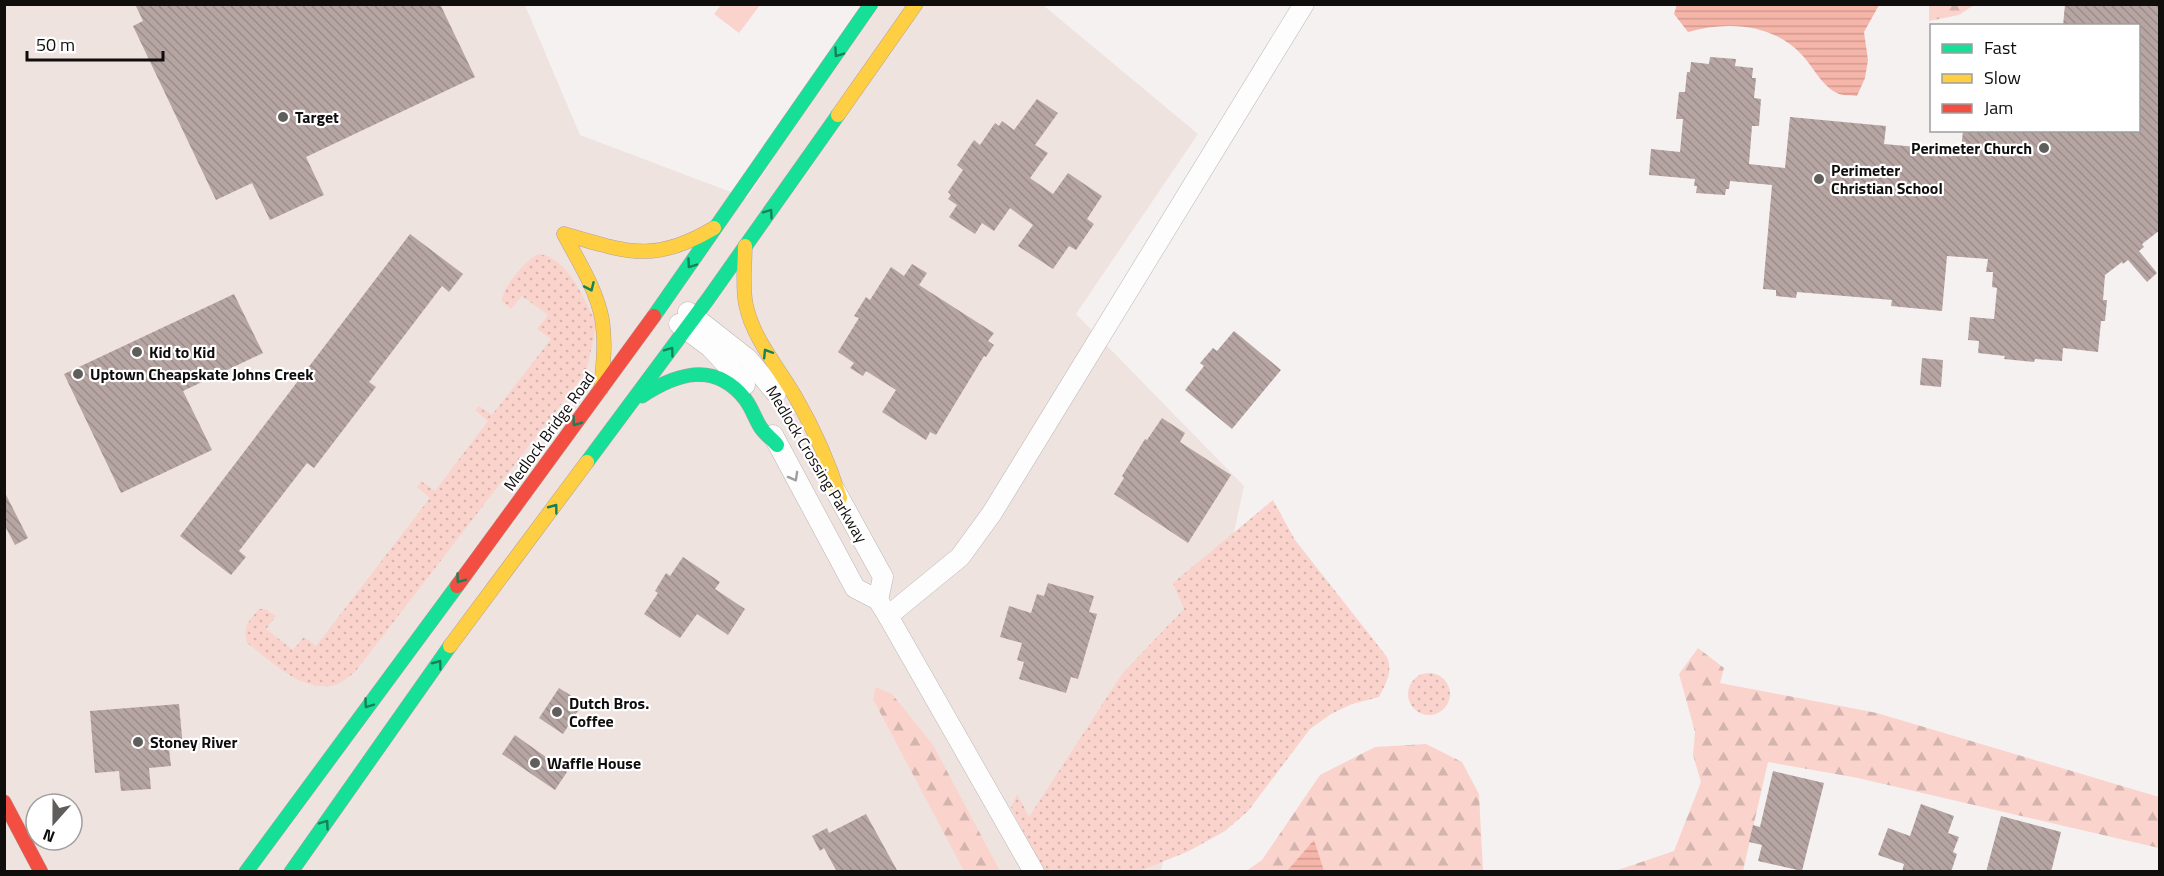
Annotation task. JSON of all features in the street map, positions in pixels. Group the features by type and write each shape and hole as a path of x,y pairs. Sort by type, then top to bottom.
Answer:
{"highway":[{"name":"Medlock Bridge Road","path":"239,869 258,855 664,303 871,4"},
{"path":"291,872 429,675 633,402 916,4"},
{"path":"601,389 604,362 602,317 591,286 564,234 624,250 666,250 690,242 717,227"},
{"path":"745,246 744,286 747,313 760,342 796,399 830,463 840,498"},
{"path":"633,402 659,385 682,375 694,374 718,379 730,384 739,392 747,401 763,431 777,445"},
{"path":"4,802 41,872"}],"street":[{"path":"883,608 960,557 992,513 1304,4"},
{"name":"Medlock Crossing Parkway","path":"664,303 690,323 748,359 770,383 840,498 883,577 883,608"},
{"name":"Medlock Crossing Parkway","path":"690,323 749,390 758,404 777,445 855,588 883,608 1034,872"}],"shaded area":[{"path":"1677,4 1879,4 1864,32 1868,60 1865,78 1857,96 1841,95 1833,91 1801,54 1776,36 1763,31 1748,27 1718,26 1688,32 1674,14"},
{"path":"5,5 525,5 580,135 747,198 873,5 1043,5 1198,134 1076,314 1244,486 1161,871 5,872"},
{"path":"1314,840 1324,871 1287,871"}],"green space":[{"path":"1929,4 1974,5 1959,15 1929,21"},
{"path":"721,5 760,5 739,33 714,14"},
{"path":"538,254 549,257 567,271 597,324 586,372 355,672 338,684 322,686 310,684 288,674 247,643 245,633 249,621 259,609 265,609 276,616 266,629 293,650 304,637 316,646 430,498 417,487 421,481 435,491 488,421 475,410 479,406 492,415 551,339 537,329 548,315 522,296 511,309 502,301 506,288 516,274"},
{"path":"1273,500 1295,540 1387,657 1389,673 1379,697 1352,704 1331,714 1310,729 1248,811 1225,831 1189,851 1140,871 1044,871 1011,808 1017,794 1029,817 1122,674 1184,609 1173,583"},
{"path":"1698,648 1724,668 1720,683 1877,713 2159,797 2159,848 1858,778 1768,762 1743,871 1612,872 1674,851 1701,782 1693,755 1695,732 1679,674"},
{"path":"1429,673 1437,674 1444,679 1449,686 1449,702 1444,709 1437,714 1429,715 1421,714 1414,709 1409,702 1408,694 1409,686 1414,679 1421,674"},
{"path":"876,687 892,694 933,745 1000,871 964,871 873,699"},
{"path":"1426,744 1462,762 1479,794 1483,871 1245,872 1262,860 1320,775 1375,747"}],"building":[{"name":"Target","path":"135,4 440,4 475,77 306,157 324,195 270,220 252,183 216,200 133,26 143,21"},
{"path":"2065,4 2160,4 2160,230 2142,244 2144,247 2139,251 2157,273 2147,282 2128,260 2105,275 2103,300 2107,300 2105,321 2101,321 2098,352 2063,348 2062,361 2035,359 2034,362 1978,353 1979,341 1968,340 1970,317 1994,319 1997,288 1992,287 1993,272 1986,272 1988,259 1947,256 1942,311 1891,306 1892,300 1797,292 1796,298 1776,296 1776,290 1763,289 1772,185 1730,181 1725,195 1696,193 1695,179 1649,175 1651,149 1680,152 1683,119 1676,119 1679,92 1685,92 1687,72 1690,72 1691,62 1709,64 1710,57 1736,59 1735,66 1753,68 1752,78 1756,78 1754,98 1761,99 1759,126 1752,126 1749,164 1785,168 1790,117 1886,126 1884,144 1961,151 1963,132 2140,132 2140,24 2063,24"},
{"path":"1037,99 1058,113 1035,145 1048,153 1030,178 1053,194 1068,173 1102,196 1087,219 1094,224 1076,250 1069,246 1053,269 1018,246 1033,225 1010,208 994,231 982,223 975,234 949,217 957,205 948,199 951,195 948,192 963,170 957,165 974,140 980,145 995,123 999,126 1002,121 1014,130"},
{"path":"410,234 463,274 449,292 442,286 369,382 376,387 314,468 307,463 239,551 246,557 231,575 180,536"},
{"path":"912,264 927,273 919,285 994,333 988,341 994,345 986,357 984,356 936,435 930,432 926,440 882,412 896,390 866,371 863,376 850,368 854,363 838,352 859,318 854,316 866,297 870,300 891,267 904,276"},
{"path":"234,294 263,353 183,391 212,450 121,493 64,374"},
{"path":"1234,331 1281,370 1232,429 1185,390 1204,366 1200,363 1213,348 1217,351"},
{"path":"1922,358 1943,360 1941,387 1920,385"},
{"path":"1162,418 1185,433 1180,442 1231,475 1188,543 1114,494 1124,478 1122,476 1145,439 1147,440"},
{"path":"4,491 28,538 15,545 4,524"},
{"path":"683,557 720,582 715,589 745,609 728,635 697,614 680,638 644,614 658,593 655,591 666,573 670,576"},
{"path":"1048,583 1094,596 1089,612 1097,614 1078,679 1071,677 1066,693 1019,679 1024,662 1017,660 1022,643 1000,637 1009,606 1031,613 1037,594 1044,596"},
{"path":"559,688 583,703 563,734 539,718"},
{"path":"179,704 183,748 169,749 171,766 149,768 151,789 121,791 119,771 95,773 90,711"},
{"name":"Waffle House","path":"515,735 567,772 555,790 502,754"},
{"path":"1773,771 1824,783 1802,871 1758,861 1762,845 1749,842 1753,825 1760,827"},
{"path":"1921,804 1954,816 1948,833 1959,837 1953,852 1957,854 1951,872 1902,872 1904,864 1878,855 1888,828 1910,836"},
{"path":"866,814 898,872 837,872 824,848 820,851 812,836 827,828 829,833"},
{"path":"2001,816 2061,832 2051,872 1986,872"}],"traffic: fast":[{"path":"654,316 871,4"},
{"path":"587,462 708,299 838,115"},
{"path":"642,396 669,381 682,377 708,375 721,379 745,399 761,428 777,445"},
{"path":"246,872 457,586"},
{"path":"291,872 450,646"}],"traffic: slow":[{"path":"838,115 916,4"},
{"path":"564,234 623,250 640,251 674,247 714,228"},
{"path":"564,234 591,286 602,319 604,345 601,389"},
{"path":"745,246 744,291 749,318 760,341 809,422 840,498"},
{"path":"450,646 587,462"}],"traffic: jam":[{"path":"457,586 654,316"},
{"path":"4,802 41,872"}],"place":[{"name":"Target","path":"283,117"},
{"name":"Perimeter Church","path":"2044,148"},
{"name":"Perimeter Christian School","path":"1819,179"},
{"name":"Kid to Kid","path":"137,352"},
{"name":"Uptown Cheapskate Johns Creek","path":"78,374"},
{"name":"Dutch Bros. Coffee","path":"557,712"},
{"name":"Stoney River","path":"138,742"},
{"name":"Waffle House","path":"535,763"}]}
